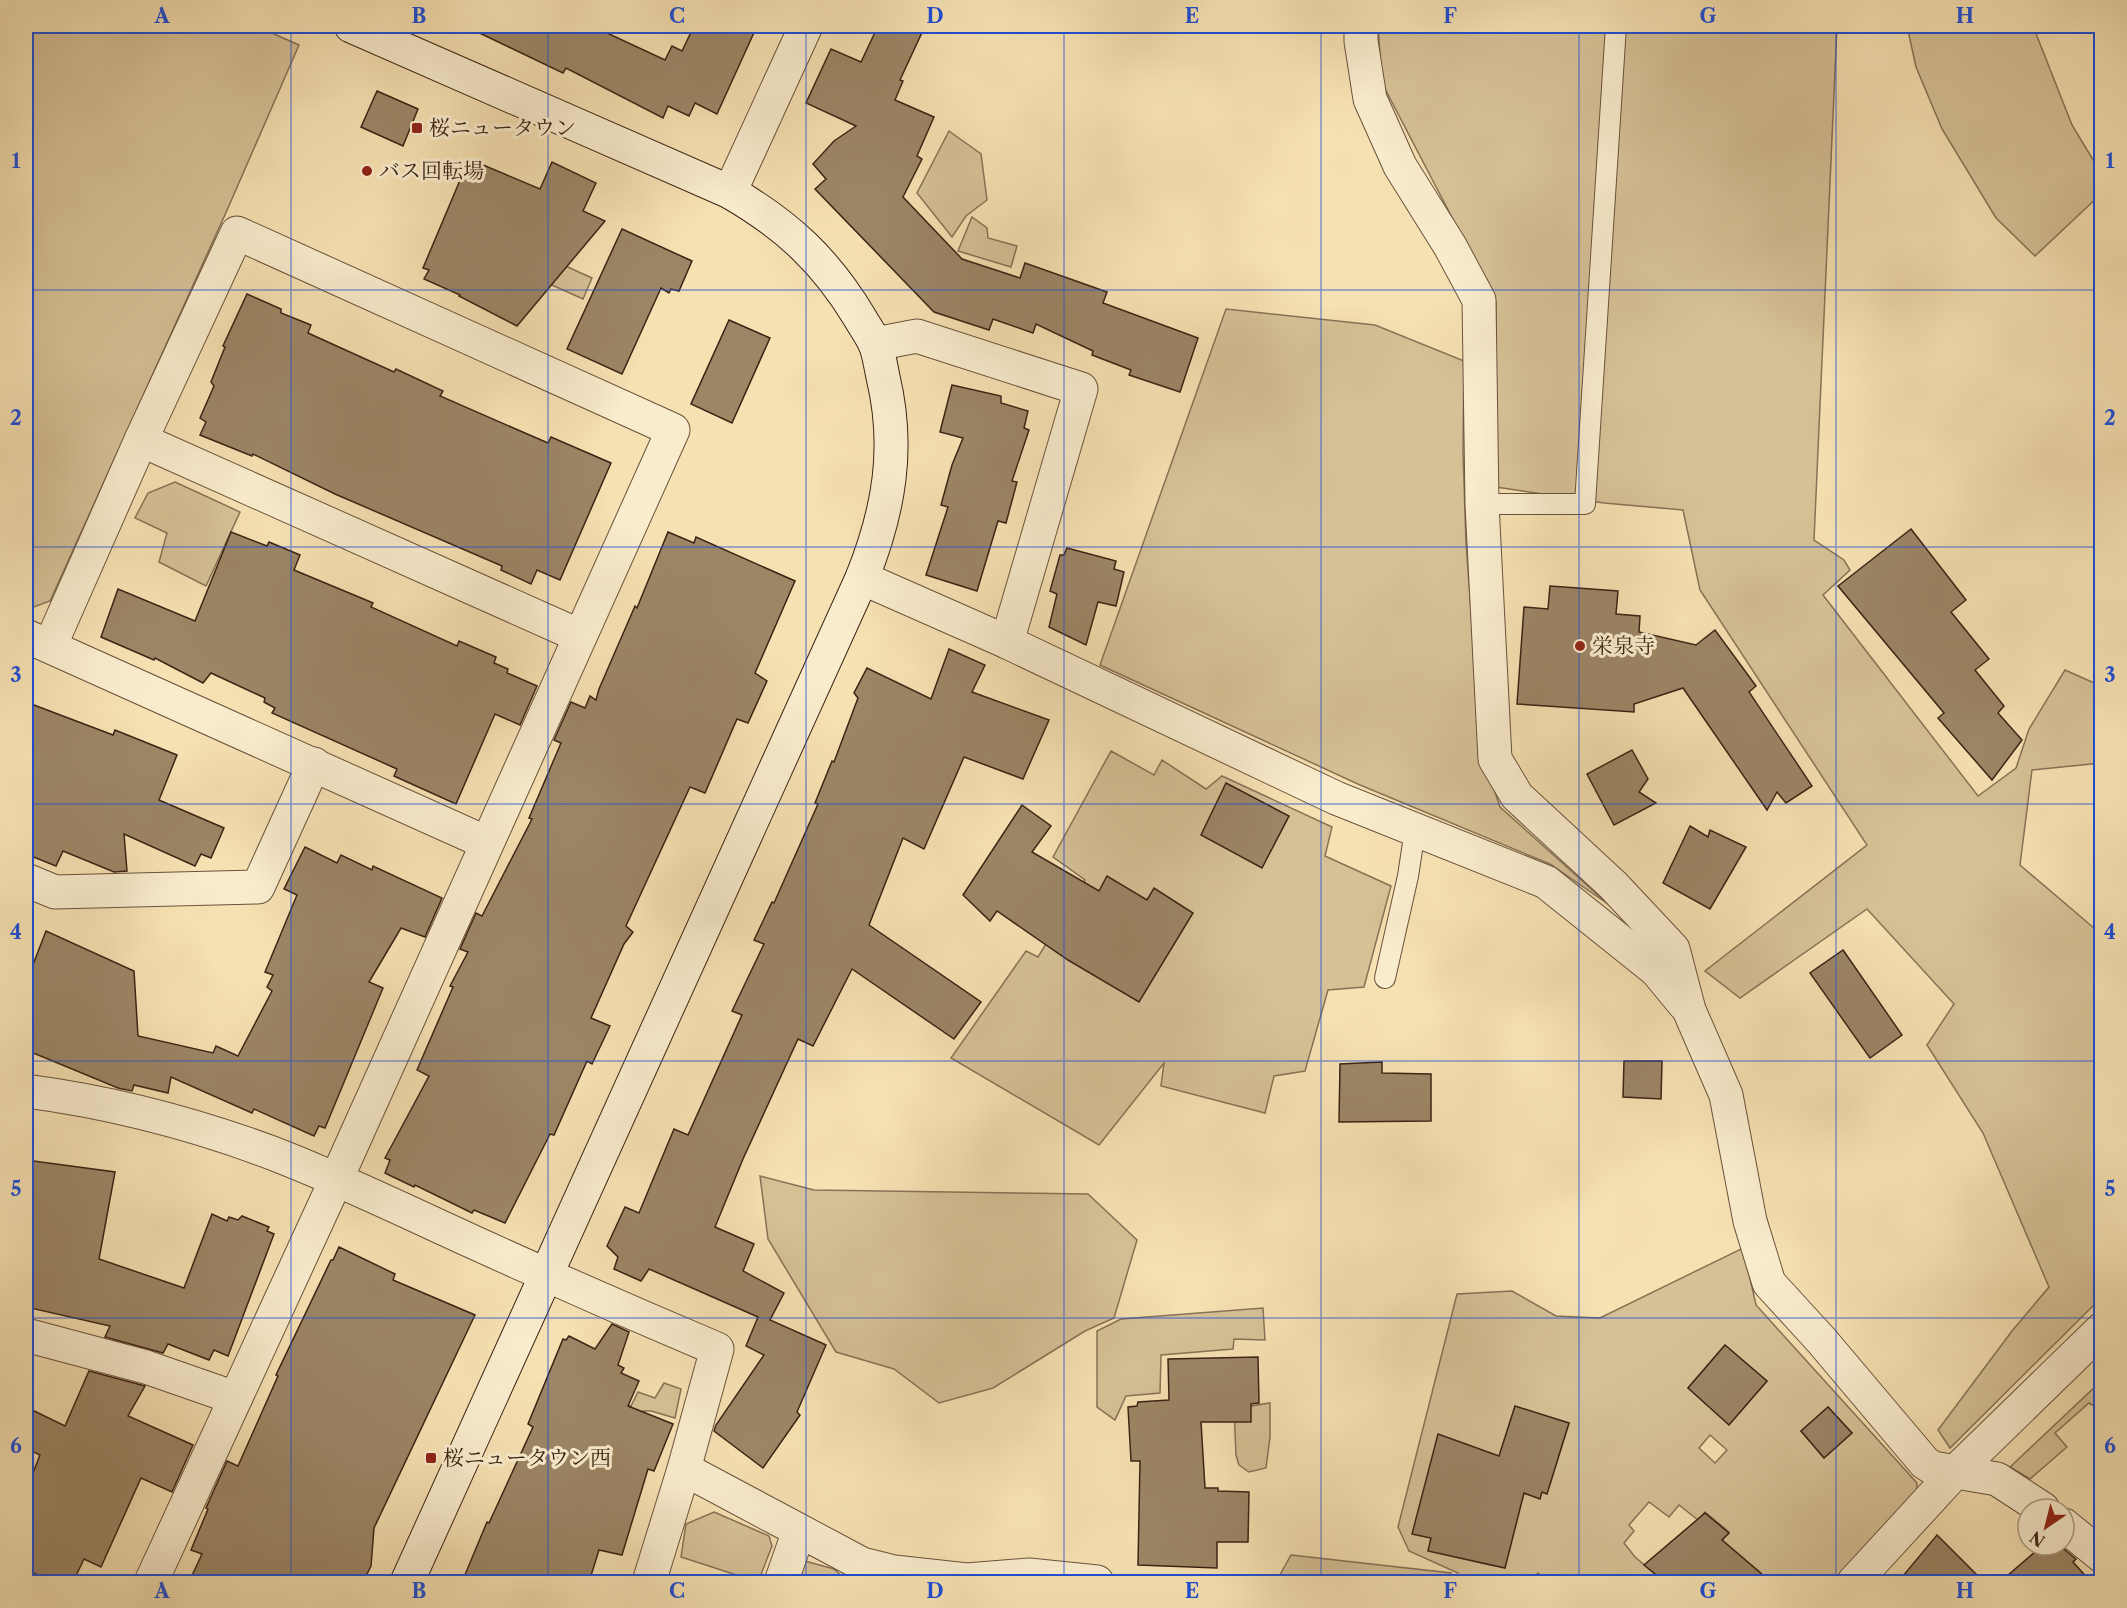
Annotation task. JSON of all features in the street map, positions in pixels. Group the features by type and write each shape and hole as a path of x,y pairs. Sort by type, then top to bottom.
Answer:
{"street":[{"path":"351,26 730,192 764,211 795,236 820,261 849,300 875,344 887,393 892,431 888,493 874,547 862,578 407,1582"},
{"path":"730,192 806,26"},
{"path":"1361,26 1361,41 1370,99 1400,166 1450,246 1479,300 1482,504 1496,759 1516,796 1614,885 1673,949 1689,1010 1726,1095 1750,1221 1769,1283 1822,1341 1925,1463 1933,1468 1997,1479 2025,1497"},
{"path":"150,1582 336,1180 673,430 237,233 141,440 38,641 487,843"},
{"path":"875,344 917,336 1081,389 1007,642"},
{"path":"141,440 580,636"},
{"path":"862,578 1007,642 1336,798 1546,882 1656,970 1689,1010"},
{"path":"26,880 55,892 258,887 314,765"},
{"path":"26,1091 68,1096 131,1110 203,1129 272,1153 717,1349 684,1469 649,1582"},
{"path":"1854,1582 1955,1472 2102,1329"},
{"path":"27,1338 146,1367 236,1398"},
{"path":"684,1469 862,1564 894,1572 967,1580 1029,1575 1097,1582"},
{"path":"781,1582 799,1531"},
{"path":"2076,1535 2102,1556"}],"lane":[{"path":"1482,504 1586,504 1616,26"},
{"path":"1385,978 1408,876 1415,830"}],"shaded area":[{"path":"26,26 256,26 299,45 228,208 50,601 26,610"},
{"path":"1378,26 1837,26 1814,540 1844,560 1850,570 1823,595 1978,796 2016,768 2029,729 2065,670 2101,686 2101,763 2032,770 2020,865 2101,934 2101,1298 1950,1448 1938,1430 2012,1331 2049,1287 1983,1133 1927,1045 1954,1004 1867,909 1740,998 1705,971 1867,845 1700,590 1683,510 1604,503 1496,487 1496,302 1382,83"},
{"path":"1907,26 2033,26 2072,125 2101,173 2101,194 2035,256 1996,218 1942,129 1916,67"},
{"path":"949,131 981,154 987,200 966,216 952,237 917,193"},
{"path":"972,217 987,228 988,238 1017,246 1011,267 958,251"},
{"path":"521,246 592,278 583,299 512,267"},
{"path":"1226,309 1375,325 1464,361 1463,452 1466,542 1481,750 1500,807 1608,904 1550,864 1360,785 1100,665"},
{"path":"175,482 240,512 206,586 159,562 167,533 135,518 148,493"},
{"path":"1111,751 1154,775 1162,760 1206,789 1222,776 1332,827 1325,856 1391,886 1364,987 1328,990 1305,1071 1274,1076 1265,1113 1161,1086 1164,1063 1099,1145 951,1058 1026,951 1038,957 1085,880 1053,857"},
{"path":"760,1176 814,1190 1088,1194 1137,1240 1114,1318 1085,1331 993,1388 939,1403 894,1369 836,1352 768,1239"},
{"path":"1743,1248 1756,1305 1917,1483 1916,1497 1837,1582 1754,1582 1761,1573 1722,1540 1729,1532 1705,1512 1698,1520 1679,1505 1669,1517 1649,1502 1629,1525 1634,1531 1624,1543 1635,1557 1665,1582 1547,1582 1538,1573 1530,1582 1453,1582 1458,1573 1409,1551 1398,1527 1457,1294 1512,1291 1556,1316 1600,1318","holes":["1725,1345 1767,1381 1729,1424 1688,1388","1515,1407 1569,1423 1547,1493 1542,1492 1539,1498 1513,1490 1493,1476","1828,1407 1852,1433 1824,1458 1801,1431","1710,1435 1727,1450 1715,1463 1699,1448","1412,1534 1501,1551 1490,1565 1429,1551 1431,1538"]},
{"path":"1263,1308 1265,1340 1234,1339 1233,1349 1161,1355 1160,1393 1126,1396 1115,1420 1097,1407 1097,1331 1121,1319"},
{"path":"664,1383 681,1389 675,1418 643,1411 640,1418 623,1403 631,1406 638,1392 655,1398"},
{"path":"2097,1385 2101,1387 2101,1410 2089,1403 2055,1433 2067,1447 2030,1479 2010,1467"},
{"path":"1270,1403 1270,1437 1266,1468 1249,1472 1239,1465 1236,1455 1234,1409"},
{"path":"714,1512 769,1536 772,1546 758,1582 681,1557 686,1524"},
{"path":"1291,1555 1451,1573 1447,1582 1276,1582"},
{"path":"805,1561 834,1569 848,1582 797,1582"}],"building":[{"path":"465,26 592,26 665,60 672,46 682,51 694,26 757,26 717,114 695,103 689,116 668,106 663,118 566,68 563,73"},
{"path":"878,26 925,26 900,80 903,81 895,100 934,117 917,156 922,159 903,197 962,259 1020,278 1025,263 1107,292 1103,303 1198,338 1180,392 1129,375 1131,370 1092,355 1093,351 1036,324 1033,333 993,319 989,330 934,312 815,189 826,179 813,164 834,141 856,126 806,103 831,49 861,62"},
{"path":"377,91 418,109 403,146 361,127"},
{"path":"469,159 540,189 552,162 596,183 583,211 605,221 517,326 460,295 424,279 429,270 423,268"},
{"path":"622,229 692,261 679,291 671,289 669,293 661,288 622,374 567,349"},
{"path":"247,294 281,309 281,313 311,325 308,333 394,372 396,369 443,391 440,396 548,443 551,437 611,463 560,580 537,570 531,584 501,570 502,566 335,494 253,454 252,456 200,435 206,422 200,418 214,386 211,382 225,347 223,346"},
{"path":"729,320 770,338 732,423 691,404"},
{"path":"952,385 1001,396 1001,403 1028,411 1024,428 1029,430 1012,481 1017,482 1006,523 998,521 977,591 926,575 948,507 941,505 952,465 963,438 940,432"},
{"path":"1911,529 1966,600 1951,612 1989,659 1975,670 2004,706 1998,713 2022,740 1992,780 1938,718 1944,713 1838,586"},
{"path":"231,532 267,546 269,542 300,555 294,570 373,603 371,607 457,646 459,641 496,657 494,663 508,669 507,673 537,686 520,725 495,714 456,804 394,776 397,769 272,713 275,708 264,702 265,698 211,673 203,683 155,658 154,660 101,637 118,589 195,621"},
{"path":"668,532 694,543 696,537 795,581 755,673 767,681 748,723 737,719 705,793 690,787 626,926 633,932 624,944 591,1018 610,1026 592,1064 587,1061 554,1135 550,1134 505,1223 474,1210 472,1213 385,1173 390,1160 385,1158 429,1076 417,1070 453,987 450,986 468,952 460,949 476,913 482,916 532,819 529,818 561,743 554,740 571,702 585,708 590,696 596,700"},
{"path":"1067,548 1116,561 1114,569 1124,572 1116,606 1098,602 1086,645 1049,627 1057,594 1050,591 1060,555 1064,555"},
{"path":"1550,586 1618,591 1616,614 1640,616 1639,632 1696,645 1715,630 1756,686 1749,692 1812,786 1786,803 1777,792 1767,810 1683,688 1634,704 1634,712 1517,704 1524,607 1548,609"},
{"path":"949,649 985,665 972,692 1049,720 1023,779 964,757 924,849 903,838 869,925 981,1002 954,1039 852,969 813,1046 798,1039 743,1159 715,1227 754,1244 743,1271 784,1293 770,1320 826,1345 797,1412 800,1415 763,1468 714,1431 764,1355 746,1346 758,1317 649,1269 641,1281 614,1269 618,1257 607,1246 625,1207 639,1213 674,1129 688,1135 742,1015 732,1011 764,944 754,940 772,902 774,903 818,804 815,803 832,761 834,762 858,698 854,693 867,668 931,699"},
{"path":"26,702 113,735 115,730 177,755 159,800 224,828 211,858 201,854 195,866 124,834 127,871 114,872 63,851 56,866 26,854"},
{"path":"1632,750 1648,779 1639,792 1656,803 1614,825 1587,774"},
{"path":"1226,783 1289,816 1262,868 1201,835"},
{"path":"1022,805 1051,826 1032,852 1099,891 1107,876 1147,900 1154,888 1193,913 1139,1002 1068,960 997,911 990,921 963,895"},
{"path":"1690,826 1708,837 1710,830 1746,847 1710,909 1663,883"},
{"path":"305,847 337,863 341,855 372,870 373,866 442,898 425,937 401,928 369,982 383,988 325,1128 319,1126 314,1136 254,1109 252,1113 171,1077 168,1093 134,1085 132,1091 118,1088 26,1050 26,983 46,931 134,971 138,1036 213,1053 216,1046 238,1056 272,991 267,987 273,975 265,972 297,895 284,889"},
{"path":"1843,950 1902,1035 1870,1058 1810,973"},
{"path":"1624,1061 1662,1061 1661,1099 1623,1097"},
{"path":"1382,1062 1382,1073 1431,1074 1431,1121 1339,1122 1340,1064"},
{"path":"26,1160 115,1172 99,1259 184,1288 212,1214 227,1221 229,1217 238,1220 242,1216 269,1227 267,1231 274,1234 228,1356 214,1350 209,1360 168,1344 163,1353 105,1337 110,1326 26,1307"},
{"path":"339,1247 395,1274 393,1280 475,1315 374,1528 371,1566 363,1582 189,1582 202,1554 191,1550 208,1509 206,1508 227,1461 238,1466 278,1376 276,1375"},
{"path":"612,1324 629,1332 618,1365 624,1368 621,1373 639,1381 628,1406 673,1424 654,1471 648,1469 622,1555 599,1550 589,1582 462,1582 487,1522 489,1523 533,1427 528,1424 563,1339 566,1340 569,1336 595,1349"},
{"path":"1725,1345 1767,1381 1729,1425 1688,1388"},
{"path":"1258,1357 1259,1403 1251,1404 1251,1422 1201,1422 1205,1488 1218,1488 1218,1491 1249,1492 1248,1542 1217,1542 1217,1568 1138,1565 1140,1461 1131,1461 1128,1407 1137,1406 1138,1402 1169,1400 1168,1359"},
{"path":"89,1371 145,1386 128,1416 193,1445 172,1492 141,1478 101,1567 84,1559 73,1582 55,1582 26,1570 26,1491 40,1455 26,1448 26,1407 65,1426"},
{"path":"1515,1406 1569,1423 1547,1494 1542,1492 1540,1499 1524,1493 1505,1568 1428,1551 1431,1538 1412,1534 1438,1434 1499,1456"},
{"path":"1828,1407 1852,1433 1824,1458 1801,1431"},
{"path":"1705,1513 1729,1533 1722,1540 1771,1582 1665,1582 1644,1565"},
{"path":"1937,1535 1984,1582 1898,1582"},
{"path":"2029,1557 2074,1557 2076,1559 2073,1562 2091,1582 2000,1582"}],"place":[{"name":"桜ニュータウン","path":"417,128"},
{"name":"バス回転場","path":"367,171"},
{"name":"栄泉寺","path":"1580,646"},
{"name":"桜ニュータウン西","path":"431,1458"}]}
